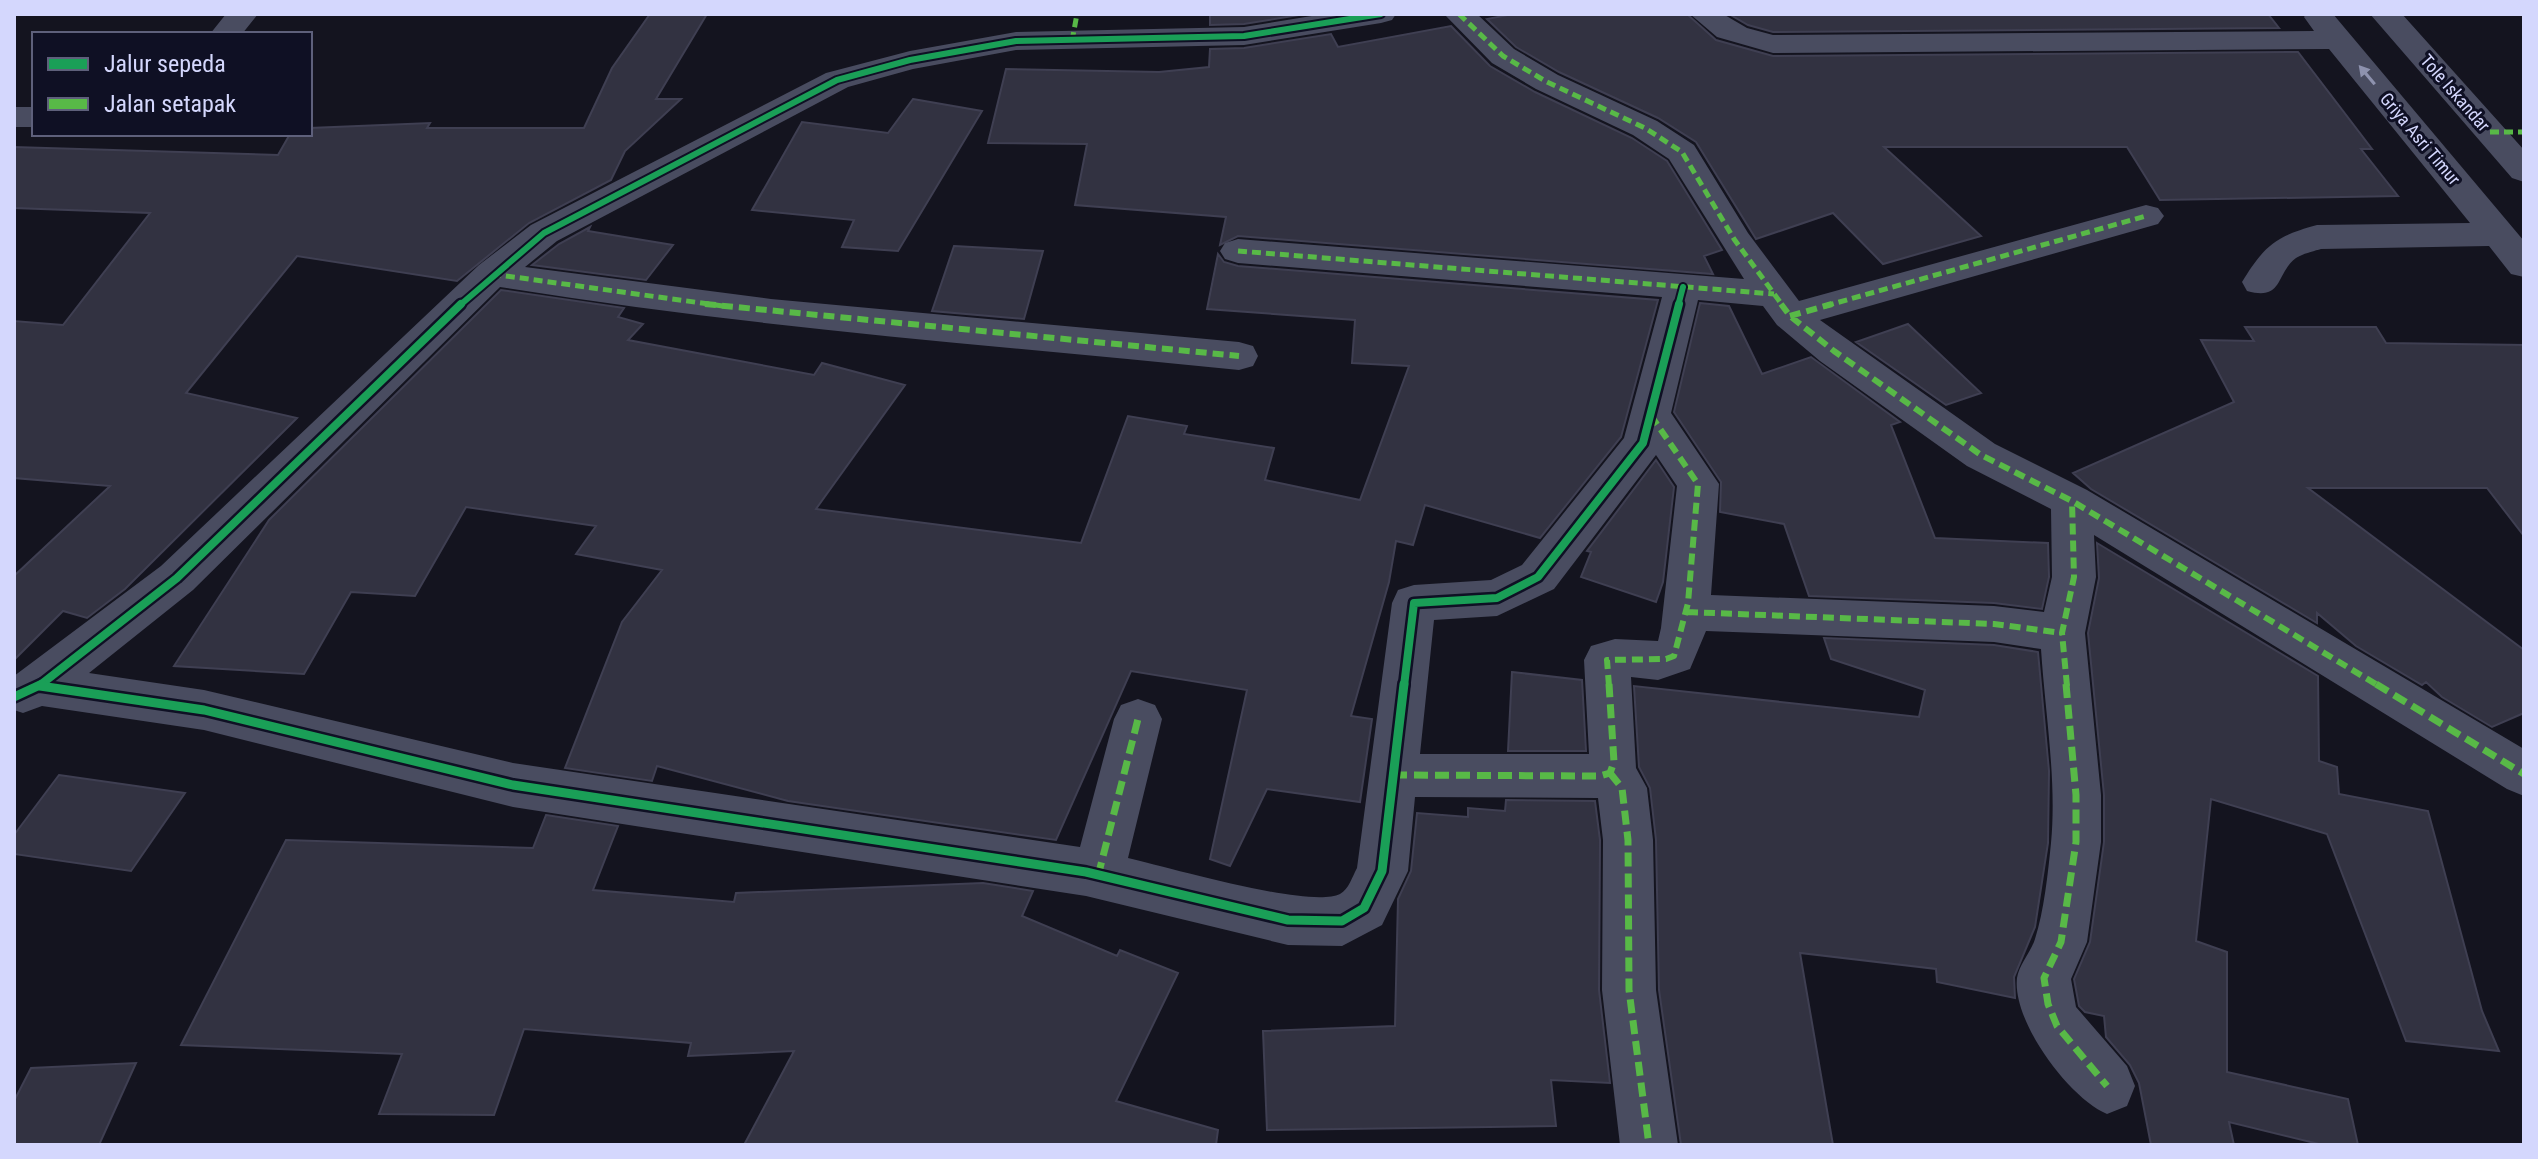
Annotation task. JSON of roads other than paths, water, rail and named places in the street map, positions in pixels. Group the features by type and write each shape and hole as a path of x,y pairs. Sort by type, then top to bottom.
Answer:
{"street":[{"path":"227,32 243,14"},
{"path":"27,691 177,578 492,274 544,233 837,80 910,60 1074,27 1244,36 1381,14"},
{"path":"1459,14 1503,56 1547,82 1645,128 1682,152 1734,239 1782,305 1981,455 2072,501 2524,774"},
{"path":"1705,14 1720,27 1742,38 1773,44 2338,40"},
{"name":"Griya Asri Timur","path":"2316,14 2524,265"},
{"name":"Tole Iskandar","path":"2385,14 2524,171"},
{"path":"2490,132 2524,132"},
{"path":"1238,251 1683,287 1782,305 2146,216"},
{"path":"2260,282 2283,250 2317,237 2499,234"},
{"path":"492,274 630,297 1001,337 1239,356"},
{"path":"27,691 204,710 513,785 1098,876 1288,920 1342,921 1364,908 1382,871 1414,603 1497,598 1538,577 1643,443 1683,287"},
{"path":"1610,773 1614,762 1607,660 1617,656 1673,657 1679,650 1687,612 1698,484 1652,417"},
{"path":"2072,501 2074,577 2062,633 2076,795 2076,842 2061,942 2044,978 2048,1004 2057,1026 2107,1086"},
{"path":"1687,612 1994,624 2062,633"},
{"path":"1098,876 1138,719"},
{"path":"1393,775 1600,776 1610,773"},
{"path":"1610,773 1622,788 1628,840 1629,990 1649,1145"}]}
